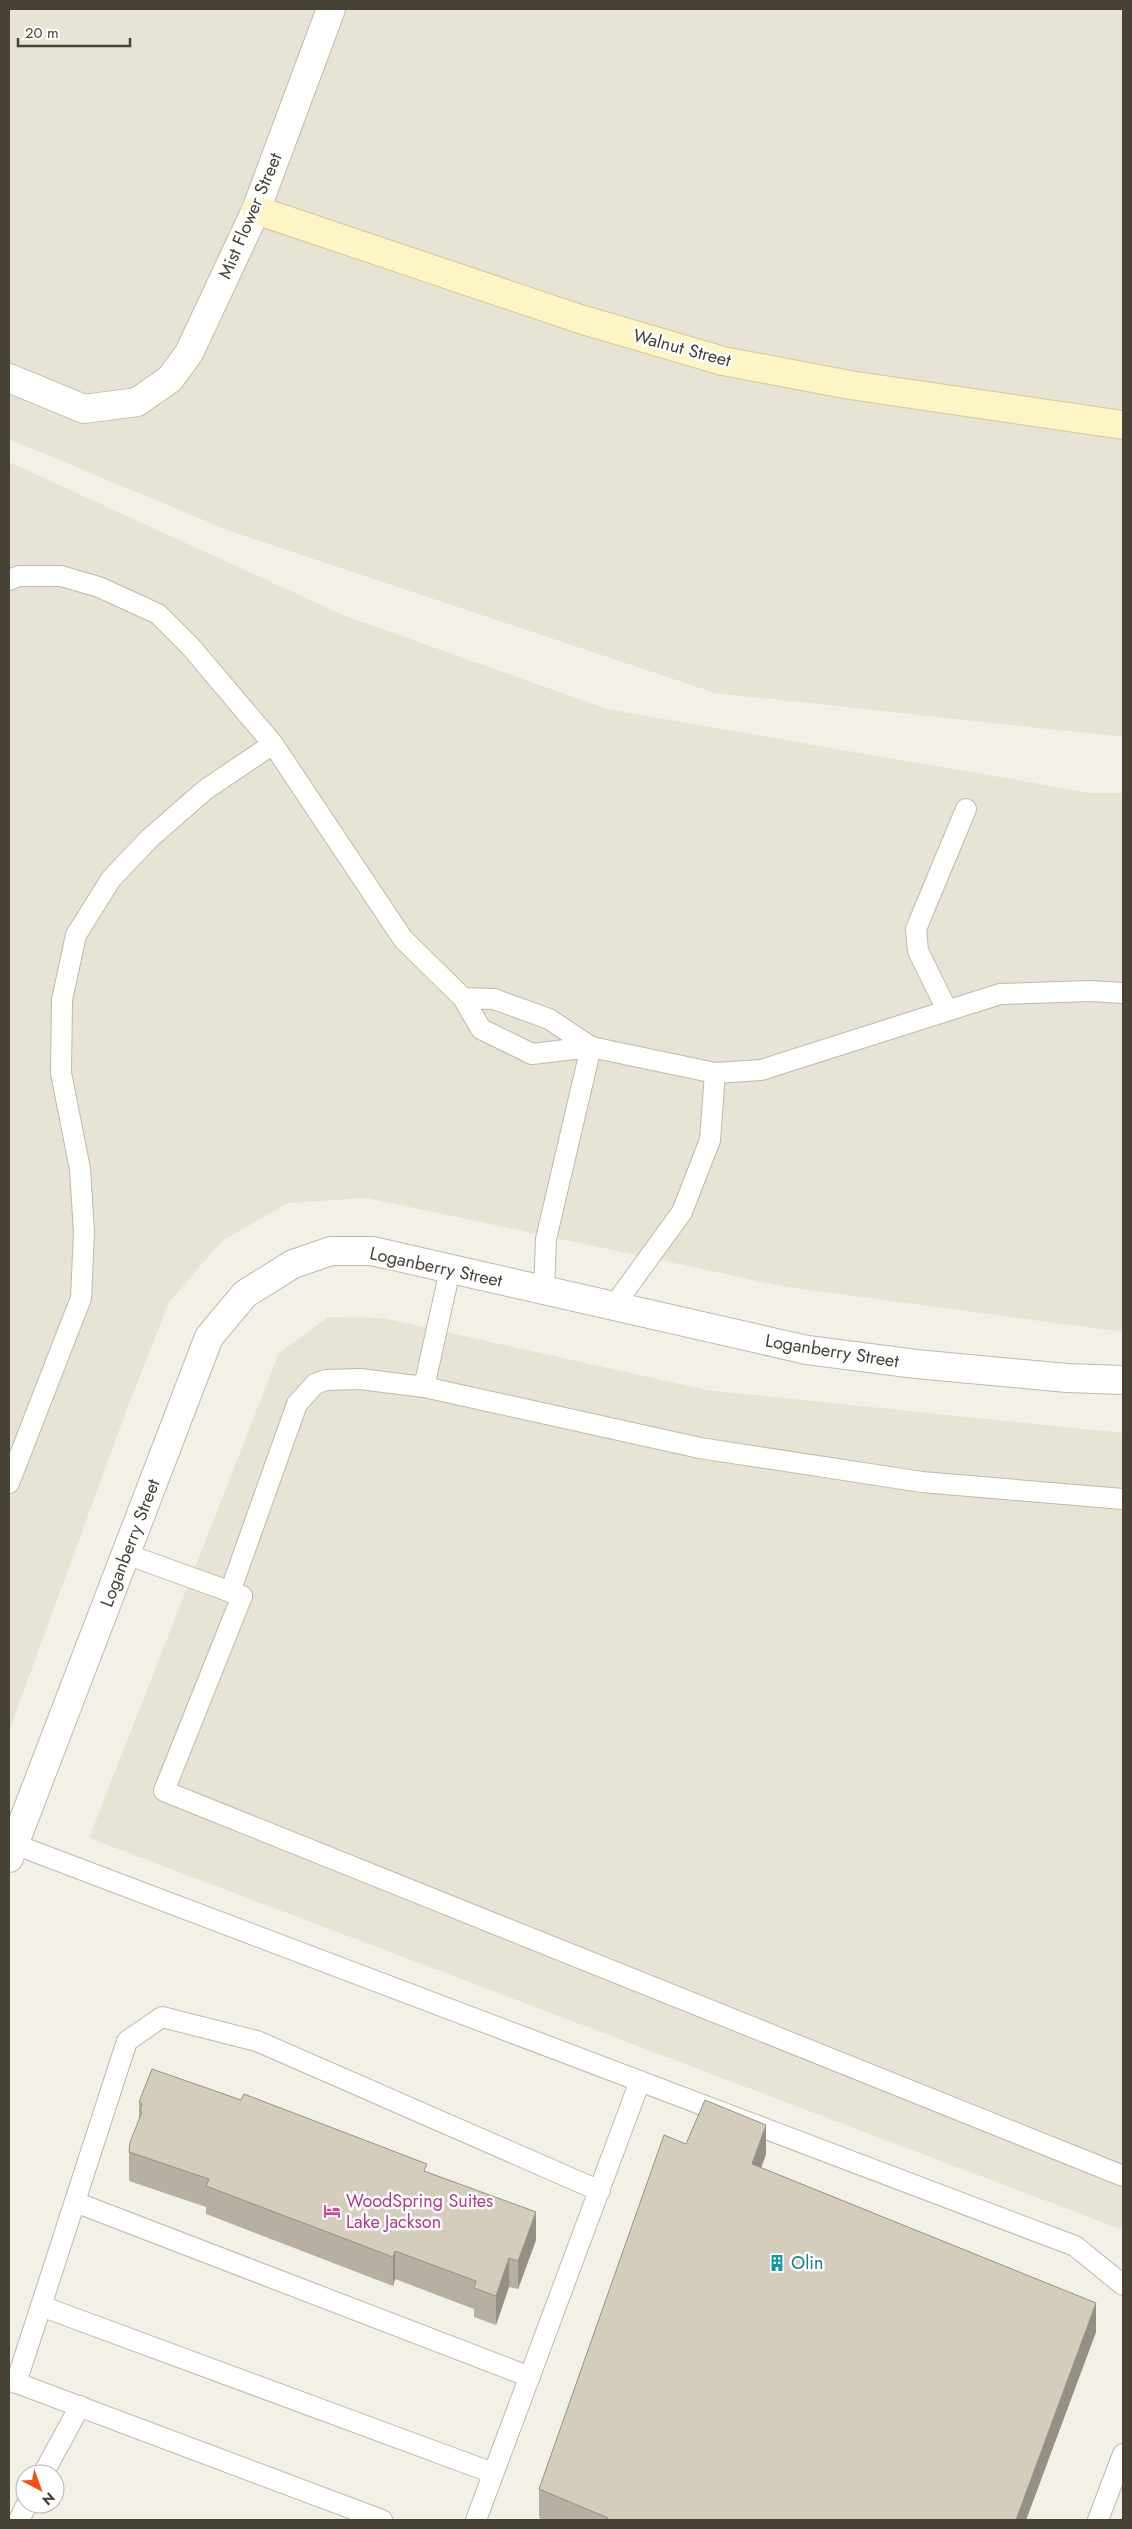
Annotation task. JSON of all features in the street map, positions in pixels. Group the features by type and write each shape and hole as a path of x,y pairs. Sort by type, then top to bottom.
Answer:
{"street":[{"name":"Mist Flower Street","path":"9,378 84,409 137,402 170,379 189,353 256,210 331,9"},
{"name":"Walnut Street","path":"256,210 580,320 723,361 850,385 1123,425"},
{"name":"Loganberry Street","path":"12,1851 210,1337 245,1294 293,1264 331,1251 372,1250 450,1270 806,1350 916,1364 1067,1378 1123,1380"}],"lane":[{"path":"9,580 19,576 61,576 99,587 158,614 190,647 273,744 403,939 462,998 481,1028 532,1054 590,1047 715,1073 761,1070 1000,994 1090,991 1123,993"},
{"path":"9,1483 82,1298 84,1232 80,1169 61,1073 62,1000 76,935 112,879 150,838 205,790 273,744"},
{"path":"947,1010 918,951 916,929 966,809"},
{"path":"462,998 494,999 549,1019 590,1047"},
{"path":"544,1291 546,1239 590,1047"},
{"path":"613,1307 682,1212 710,1140 715,1073"},
{"path":"424,1387 450,1270"},
{"path":"230,1592 297,1404 315,1384 326,1380 360,1379 424,1387 700,1448 922,1482 1123,1499"},
{"path":"126,1554 242,1596 164,1791 1123,2176"},
{"path":"12,1851 640,2081 1075,2246 1123,2286"},
{"path":"382,2520 13,2381 41,2306 127,2041 162,2017 257,2041 600,2190"},
{"path":"476,2520 640,2081"},
{"path":"75,2202 530,2376"},
{"path":"41,2306 493,2473"},
{"path":"48,2464 80,2406"},
{"path":"1098,2520 1123,2454"}],"shaded area":[{"path":"9,9 1123,9 1123,737 715,693 230,531 9,439"},
{"path":"9,462 343,615 607,709 1091,793 1123,793 1123,1332 787,1287 367,1198 288,1203 222,1241 169,1302 127,1409 9,1731"},
{"path":"328,1317 383,1318 707,1390 1123,1433 1123,2230 89,1838 279,1353"}],"building":[{"name":"WoodSpring Suites Lake Jackson","path":"152,2069 241,2100 244,2094 427,2164 424,2171 536,2212 518,2261 509,2258 496,2296 474,2288 476,2281 395,2251 393,2257 206,2186 209,2179 129,2152 130,2142 142,2112 140,2111 142,2104 139,2102"},
{"name":"Olin","path":"705,2100 766,2125 752,2164 1096,2303 1016,2520 606,2520 608,2518 539,2489 664,2135 686,2144"}],"place":[{"name":"WoodSpring Suites Lake Jackson","path":"332,2211"},
{"name":"Olin","path":"777,2263"}]}
